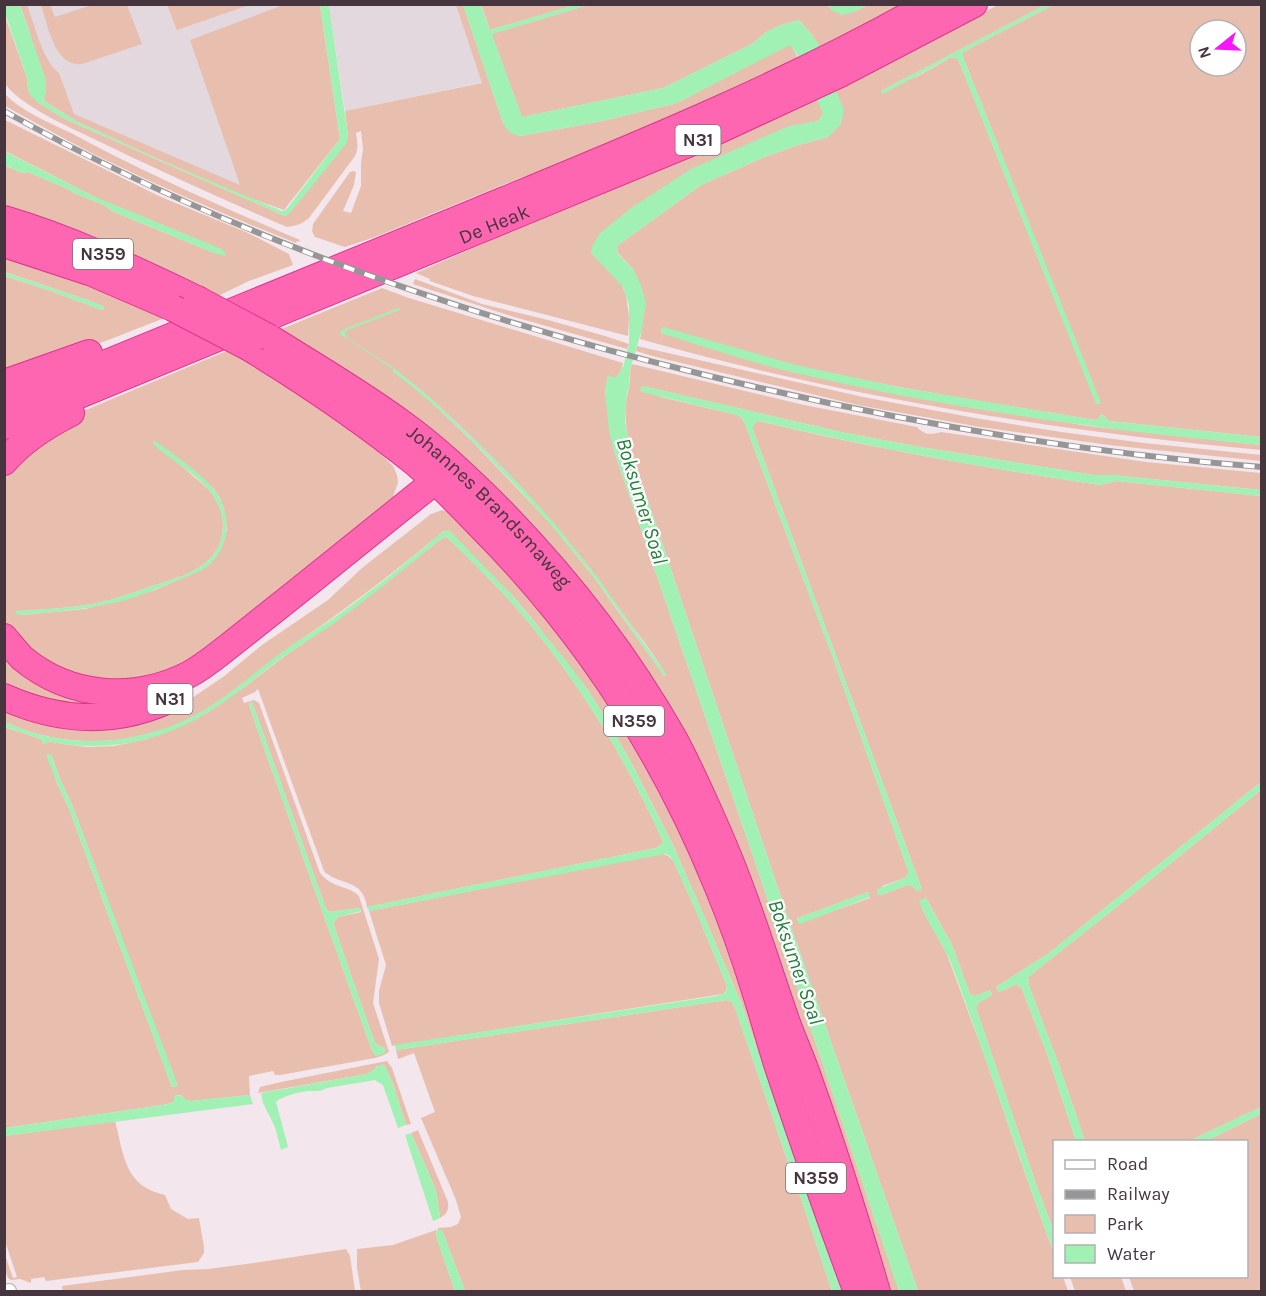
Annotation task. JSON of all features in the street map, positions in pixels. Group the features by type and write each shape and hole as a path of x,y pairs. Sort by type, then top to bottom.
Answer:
{"highway":[{"name":"De Heak","path":"836,65 894,24 929,4"},
{"name":"De Heak","path":"4,426 700,139 798,83 974,4"},
{"name":"De Heak","path":"4,405 702,117 798,83"},
{"name":"Johannes Brandsmaweg","path":"4,219 102,254 197,299 259,343 368,427 512,522 592,616 651,701 674,739 720,835 740,887 765,990"},
{"name":"N31","path":"4,383 110,345 316,263 381,240 410,238"},
{"name":"Johannes Brandsmaweg","path":"4,244 92,273 259,343 346,384 404,425 447,481"},
{"name":"N31","path":"4,462 22,445 61,418 199,357 222,336"},
{"name":"N31","path":"368,427 379,447 402,467 408,481 405,496 387,514 380,525"},
{"name":"N31","path":"4,637 21,657 37,668 77,687 99,692 124,693 168,683 189,675 205,664 380,525 447,481"},
{"name":"N31","path":"4,697 41,711 85,718 130,713 174,697 196,686 310,601 447,481"},
{"name":"N359","path":"765,990 777,1064 858,1292"},
{"name":"N359","path":"765,990 787,1023 808,1078 861,1235 877,1292"}],"shaded area":[{"path":"20,5 320,5 286,210 76,121 27,24"},
{"path":"329,5 463,5 489,81 345,111"}],"green space":[{"path":"167,4 249,5 177,30"},
{"path":"481,4 575,5 490,30"},
{"path":"827,4 833,11 854,12 867,5 909,5 821,49 799,20 766,32 752,44 663,88 522,117 491,34 588,5"},
{"path":"20,5 27,5 44,51 53,68 59,73 74,114 240,185 190,40 283,5 320,5 340,139 284,210 244,196 76,121 43,100 46,90"},
{"path":"41,5 50,5 55,17 92,5 127,5 142,44 82,64 72,63 65,59 54,43"},
{"path":"456,5 463,5 503,123 520,136 598,122 677,103 790,44 799,59 617,145 520,178 345,247 315,237 312,231 313,224 353,171 356,172 354,185 343,211 351,213 361,186 363,149 361,131 356,133 355,156 309,218 304,222 287,227 59,122 34,108 5,84 4,13 27,78 28,90 37,102 65,119 285,216 348,136 345,111 482,83"},
{"path":"998,5 1045,5 881,91 918,76 952,57 958,59 1097,404 1100,403 963,57 963,52 1053,5 1261,5 1261,437 1109,421 1101,415 1096,420 943,395 797,366 661,329 661,333 794,372 897,394 1088,426 1261,445 1261,450 1104,433 948,409 793,378 640,339 642,329 633,269 618,253 617,246 701,185 762,158 828,137 835,89"},
{"path":"4,93 19,106 44,121 184,189 300,240 299,242 296,243 156,184 70,142 5,106"},
{"path":"817,98 823,113 818,121 808,123 599,234 626,295 629,317 628,336 473,296 430,281 416,273"},
{"path":"5,120 161,197 246,232 289,254 293,265 249,281 216,297 5,211 4,165 22,173 28,172 104,205 112,211 214,253 93,196 5,151"},
{"path":"5,253 50,267 167,317 5,378 4,276 104,309 103,306 93,302 5,272"},
{"path":"415,279 482,304 548,320 629,344 627,349 511,316 413,284"},
{"path":"382,288 623,363 620,372 614,378 608,376 605,391 614,451 899,1291 881,1291 779,980 605,621 279,330","holes":["394,369 469,434 545,514 578,553 646,644 666,675 664,676 596,580 552,525 473,442 427,398 393,371"]},
{"path":"637,346 863,397 975,418 1144,443 1261,455 1261,461 1109,445 980,427 858,405 656,357 636,351"},
{"path":"229,350 259,363 373,446 393,466 398,483 392,499 224,644 160,680 66,678 5,628 4,471 81,412","holes":["154,441 214,489 224,509 227,530 220,544 223,527 215,498 206,487","220,544 210,564 155,590 85,609 22,615 18,611 53,609 110,600 194,571 211,558"]},
{"path":"632,364 804,405 917,427 928,434 941,432 1146,462 1261,473 1261,490 1094,475 920,447 841,432 647,387 640,390 737,415 745,424 832,655 908,870 905,878 882,886 881,895 907,885 913,886 917,891 921,887 753,430 755,423 759,421 929,457 1100,485 1116,481 1261,496 1261,782 1049,953 996,987 999,992 1017,984 1022,989 1048,1056 1076,1140 1053,1140 1053,1229 976,1008 978,1003 992,995 990,990 975,996 970,994 952,945 926,898 920,901 923,911 946,952 985,1057 1053,1251 1053,1278 1063,1278 1068,1291 918,1291 790,924 629,444 626,408","holes":["868,892 870,898 799,923 798,918"]},
{"path":"442,510 455,513 469,525 611,697 697,856 853,1291 841,1291 803,1180 795,1181 832,1291 465,1291 442,1230 438,1230 438,1228 458,1224 461,1217 421,1118 435,1112 414,1053 398,1059 396,1050 727,1000 732,1002 735,1008 789,1165 794,1167 797,1165 742,1005 673,845 631,762 587,689 533,620 511,594 444,531 361,597 234,690 182,722 138,736 93,741 48,736 5,722 4,707 161,713 192,698 223,677 262,645 328,600 362,568 431,514"},
{"path":"444,537 448,538 491,580 550,649 603,727 634,782 663,843 656,848 367,907 359,889 324,871 258,689 242,698 244,703 254,700 259,703 320,873 331,883 351,890 359,896 379,959 373,1003 389,1052 375,1058 280,1075 275,1075 273,1071 249,1076 250,1095 191,1101 181,1095 174,1096 174,1102 163,1105 5,1128 4,727 41,739 46,743 47,741 87,747 114,746 147,739 207,713 333,623","holes":["252,702 327,910 330,912 360,908 361,912 338,917 333,923 374,1041 385,1048 373,1052 369,1042 255,723 249,704","51,754 73,807 177,1086 172,1087 69,809 56,781"]},
{"path":"252,638 101,713 5,692 4,646 106,698"},
{"path":"1261,790 1261,1107 1191,1140 1085,1140 1029,986 1028,977"},
{"path":"658,854 667,855 674,862 727,986 723,994 392,1046 379,1003 379,991 386,965 369,911"},
{"path":"387,1061 392,1068 411,1124 406,1125 385,1066 377,1066 367,1074 258,1093 260,1087"},
{"path":"1261,1114 1261,1291 1134,1291 1129,1278 1248,1278 1248,1140 1208,1140"},
{"path":"115,1121 124,1157 134,1177 151,1191 165,1195 171,1209 188,1219 199,1218 204,1253 198,1262 46,1281 44,1277 31,1279 31,1283 8,1278 5,1270 5,1255 13,1278 17,1277 5,1241 5,1136"},
{"path":"418,1130 448,1202 447,1212 440,1218 436,1190 411,1133"},
{"path":"436,1230 455,1291 361,1291 357,1268 357,1249 393,1245"},
{"path":"346,1249 350,1256 355,1291 63,1292 62,1286 183,1270 208,1269"},
{"path":"1070,1278 1121,1278 1126,1291 1075,1291"}],"water":[{"path":"5,4 20,5 46,80 44,101 76,121 160,160 282,211 286,210 340,139 320,5 329,5 348,136 347,143 285,216 65,119 37,102 28,90 27,78 5,13"},
{"name":"Boksumer Soal","path":"463,5 481,5 490,30 575,5 588,5 492,34 522,117 663,88 752,44 766,32 799,20 821,49 843,107 841,124 828,137 762,158 701,185 617,246 618,254 633,269 646,303 642,329 630,370 625,421 629,444 790,924 918,1291 899,1291 614,451 609,431 605,391 608,375 614,378 623,367 629,344 629,306 623,287 591,253 599,234 631,208 691,169 789,126 818,121 823,113 797,54 790,45 677,103 598,122 520,136 510,132 503,123"},
{"path":"827,5 867,5 842,15"},
{"path":"1045,5 1053,5 963,52 963,57 1101,403 1096,404 958,59 952,57 881,93"},
{"path":"4,151 93,196 222,249 225,256 112,211 104,205 28,172 22,173 5,165"},
{"path":"4,272 93,302 103,306 104,309 5,276"},
{"path":"399,308 400,310 347,330 345,332 347,338 391,366 428,396 521,486 598,578 666,674 664,676 583,563 504,473 455,424 392,371 393,369 340,334 347,328"},
{"path":"663,327 796,365 898,387 1096,420 1100,415 1105,416 1109,421 1261,437 1261,445 1027,417 854,386 728,354 661,333"},
{"path":"643,386 841,432 920,447 1094,475 1261,490 1261,496 1116,481 1100,485 929,457 760,421 754,424 753,430 922,890 917,891 914,887 907,885 878,895 877,889 905,878 908,870 832,655 745,424 737,415 642,392 640,388"},
{"path":"153,441 199,474 219,497 225,514 226,532 216,557 197,572 126,600 74,610 16,614 16,611 53,609 110,600 182,576 199,568 211,558 220,544 223,527 217,502 205,485 153,444"},
{"path":"447,530 511,594 564,658 607,720 631,762 673,845 742,1005 797,1165 794,1167 789,1165 735,1008 732,1002 727,1000 396,1050 395,1045 716,996 726,992 727,986 674,862 670,856 665,854 369,911 367,907 656,848 663,843 634,782 603,727 550,649 490,580 448,538 441,539 333,624 287,654 226,700 187,724 129,743 88,746 47,741 43,744 41,739 5,727 5,722 48,736 93,741 137,736 181,722 208,708 282,652 335,617"},
{"path":"252,702 327,910 330,912 360,908 361,911 338,917 333,923 374,1041 385,1048 386,1051 383,1054 375,1056 369,1042 255,723 249,703"},
{"path":"46,754 51,754 73,807 178,1086 172,1087 69,809"},
{"path":"1261,782 1261,790 1028,977 1029,986 1085,1140 1076,1140 1048,1056 1022,989 1017,984 999,992 996,987 1049,953"},
{"path":"868,892 870,897 800,924 797,921 798,918"},
{"path":"926,898 952,945 970,994 975,996 990,990 992,995 978,1003 976,1008 1053,1229 1053,1251 951,963 919,901"},
{"path":"383,1064 393,1084 406,1125 398,1128 383,1085 375,1080 320,1091 300,1092 276,1102 288,1147 281,1150 275,1127 263,1103 261,1093 367,1074"},
{"path":"182,1095 186,1100 191,1101 250,1095 253,1104 5,1136 5,1128 163,1105 174,1102 174,1096"},
{"path":"1261,1107 1261,1114 1208,1140 1191,1140"},
{"path":"411,1133 436,1190 440,1218 433,1221 405,1135"},
{"path":"795,1175 800,1175 803,1180 841,1291 832,1291 795,1181"},
{"path":"436,1230 442,1230 465,1291 455,1291"}],"railway":[{"path":"4,111 87,155 257,232 432,297 611,351 770,390 980,432 1191,461 1262,467"}]}
